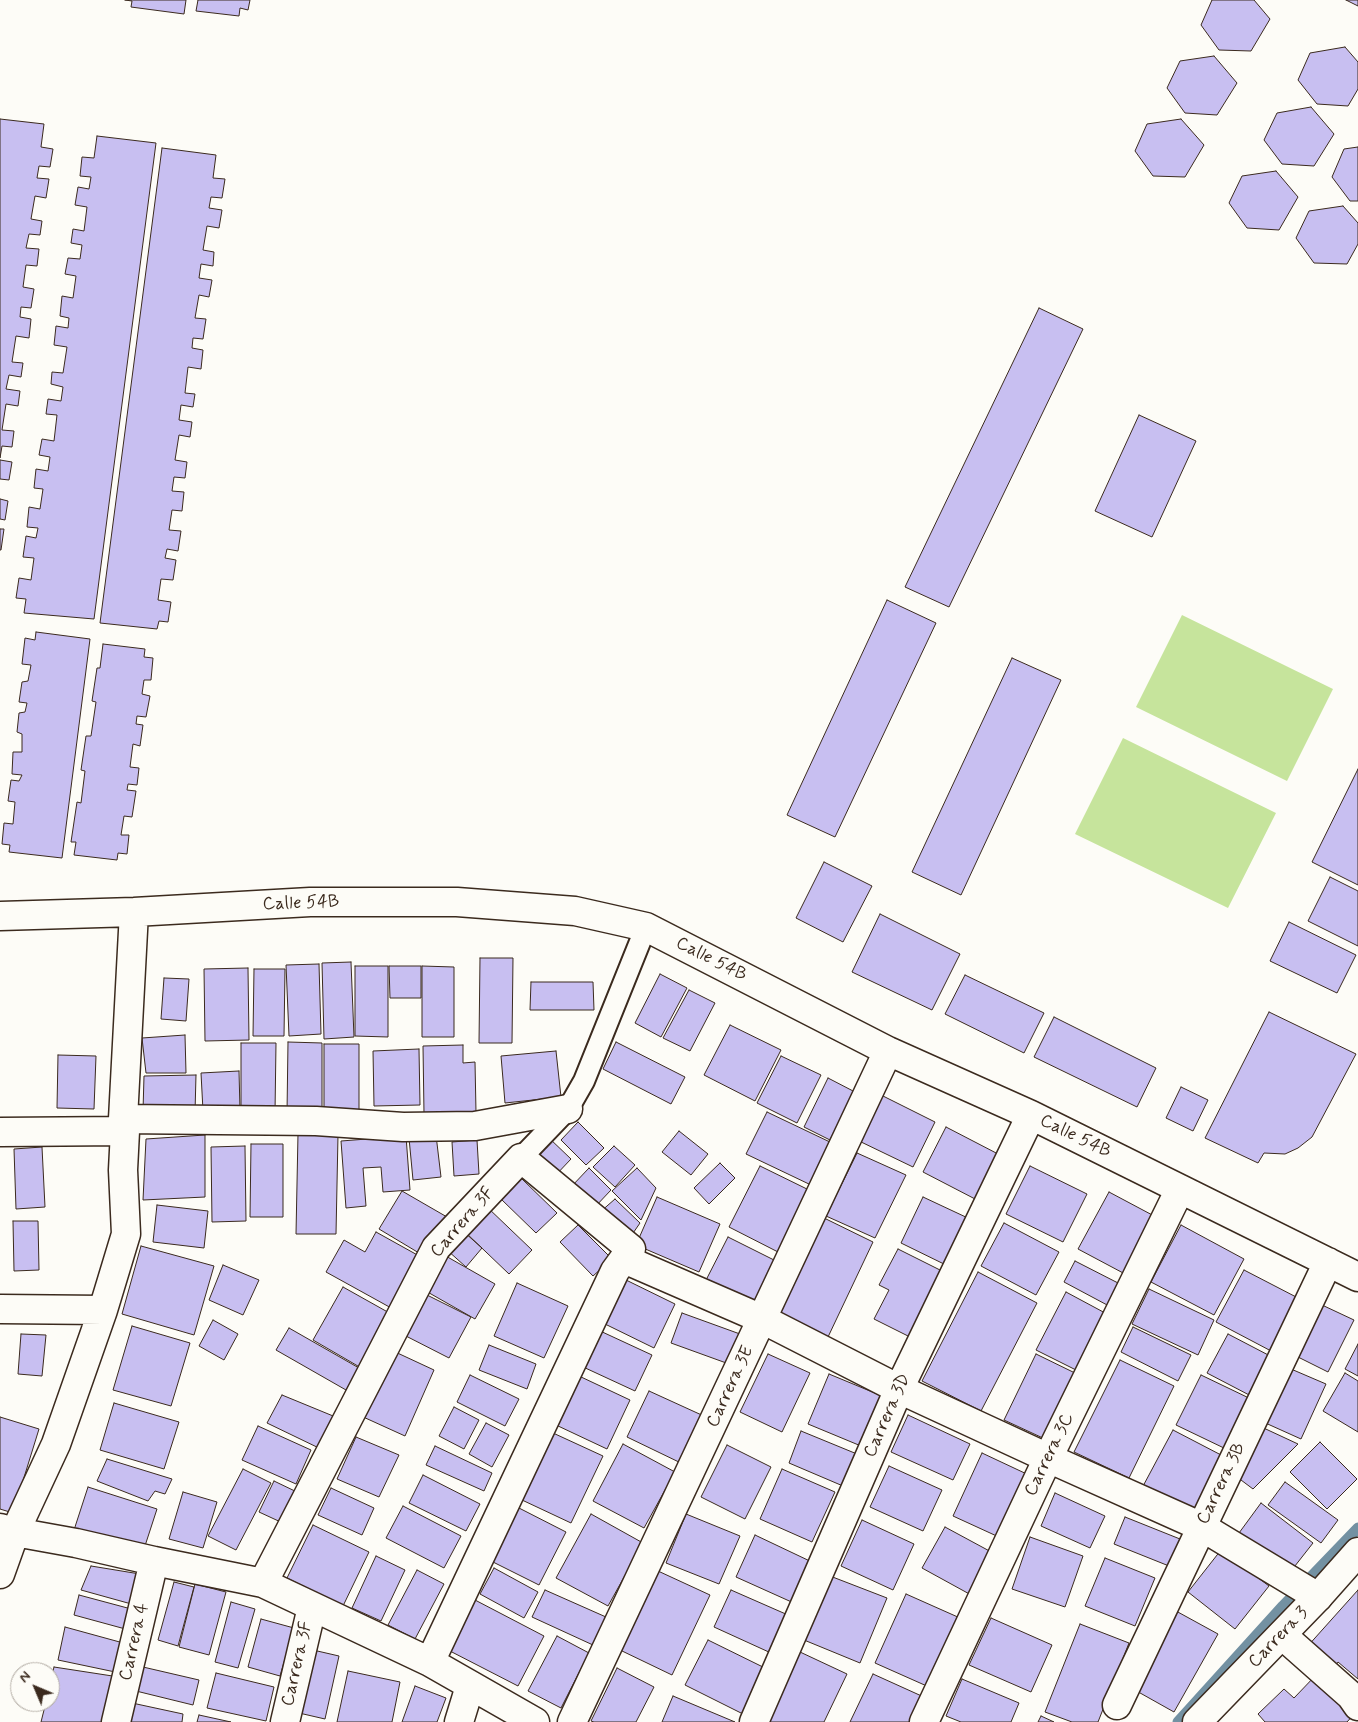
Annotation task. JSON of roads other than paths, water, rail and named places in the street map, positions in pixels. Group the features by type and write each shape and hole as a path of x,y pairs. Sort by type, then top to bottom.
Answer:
{"street":[{"name":"Calle 54B","path":"0,916 134,912 310,902 457,902 575,911 646,927 888,1051 1031,1115 1358,1278"},
{"path":"0,1574 8,1530 56,1444 103,1310 126,1234 123,1170 124,1125 134,912"},
{"name":"Carrera 3E","path":"572,1722 888,1051"},
{"path":"0,1132 124,1125 316,1122 402,1127 475,1126 568,1109"},
{"name":"Carrera 3D","path":"754,1722 899,1389 1031,1115"},
{"path":"521,1158 628,1254 899,1389 1202,1526 1318,1597"},
{"name":"Carrera 3F","path":"264,1583 436,1248 521,1158"},
{"name":"Carrera 3C","path":"924,1722 1048,1458 1180,1189"},
{"path":"430,1662 615,1271 628,1254"},
{"name":"Carrera 3B","path":"1117,1705 1328,1262"},
{"path":"0,1308 103,1310"},
{"path":"8,1530 264,1583 430,1662 535,1722"},
{"name":"Carrera 3","path":"1197,1722 1318,1597 1358,1552"},
{"name":"Carrera 4","path":"116,1722 154,1561"},
{"name":"Carrera 3F","path":"285,1722 312,1607"},
{"path":"1282,1635 1351,1696 1358,1706"},
{"path":"459,1722 470,1686"}],"lane":[{"name":"Carrera 3F","path":"521,1158 568,1109 584,1081 646,927"}],"waterway":[{"path":"1178,1722 1283,1606 1358,1528"}]}
